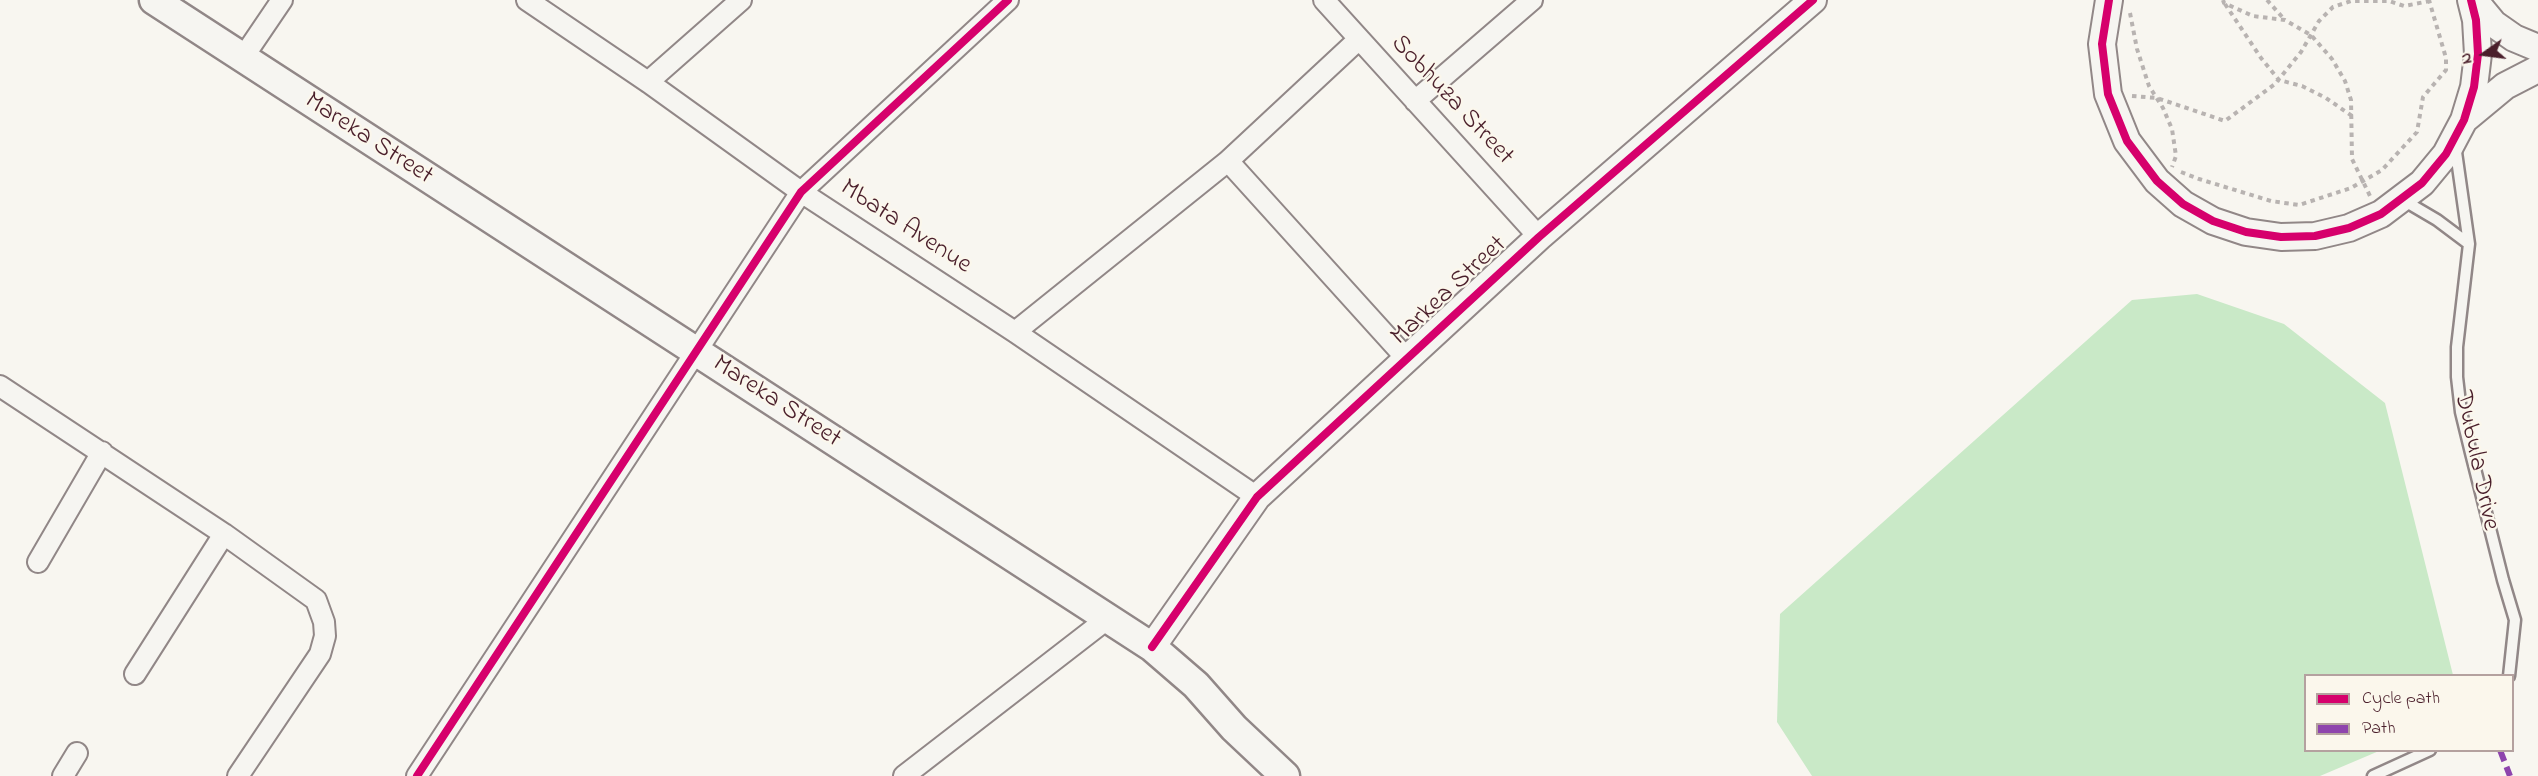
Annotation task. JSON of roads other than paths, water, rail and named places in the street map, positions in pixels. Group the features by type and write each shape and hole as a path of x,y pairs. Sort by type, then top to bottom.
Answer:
{"main road":[{"name":"Mareka Street","path":"154,0 1152,647 1196,686 1234,728 1285,776"}],"street":[{"path":"242,59 282,0"},
{"name":"Mbata Avenue","path":"527,0 648,82 801,192 1015,332 1257,497"},
{"path":"648,82 741,0"},
{"path":"417,776 801,192 1008,0"},
{"name":"Sobhuza Street","path":"1324,0 1539,237"},
{"path":"1415,101 1532,0"},
{"name":"Markea Street","path":"1152,647 1257,497 1539,237 1813,0"},
{"path":"2472,0 2494,24 2514,38 2538,48"},
{"path":"2119,6 2102,44 2108,94 2127,141 2157,181 2183,204 2213,221 2246,232 2281,237 2315,236 2349,228 2381,214 2403,200 2422,183 2446,154 2459,129 2474,87 2478,54 2472,0"},
{"path":"1015,332 1228,161 1358,40"},
{"path":"2459,129 2505,86 2538,69"},
{"path":"1228,161 1408,360"},
{"path":"0,386 224,534 316,600 324,622 325,636 320,654 238,776"},
{"path":"38,562 102,452"},
{"path":"135,674 224,534"},
{"path":"904,776 1107,619"},
{"path":"63,776 77,753"}],"lane":[{"name":"Dubula Drive","path":"2459,129 2469,244 2457,347 2457,377 2471,453 2515,620 2509,674"},
{"path":"2403,200 2437,219 2469,244"},
{"path":"2373,776 2426,752"}]}
